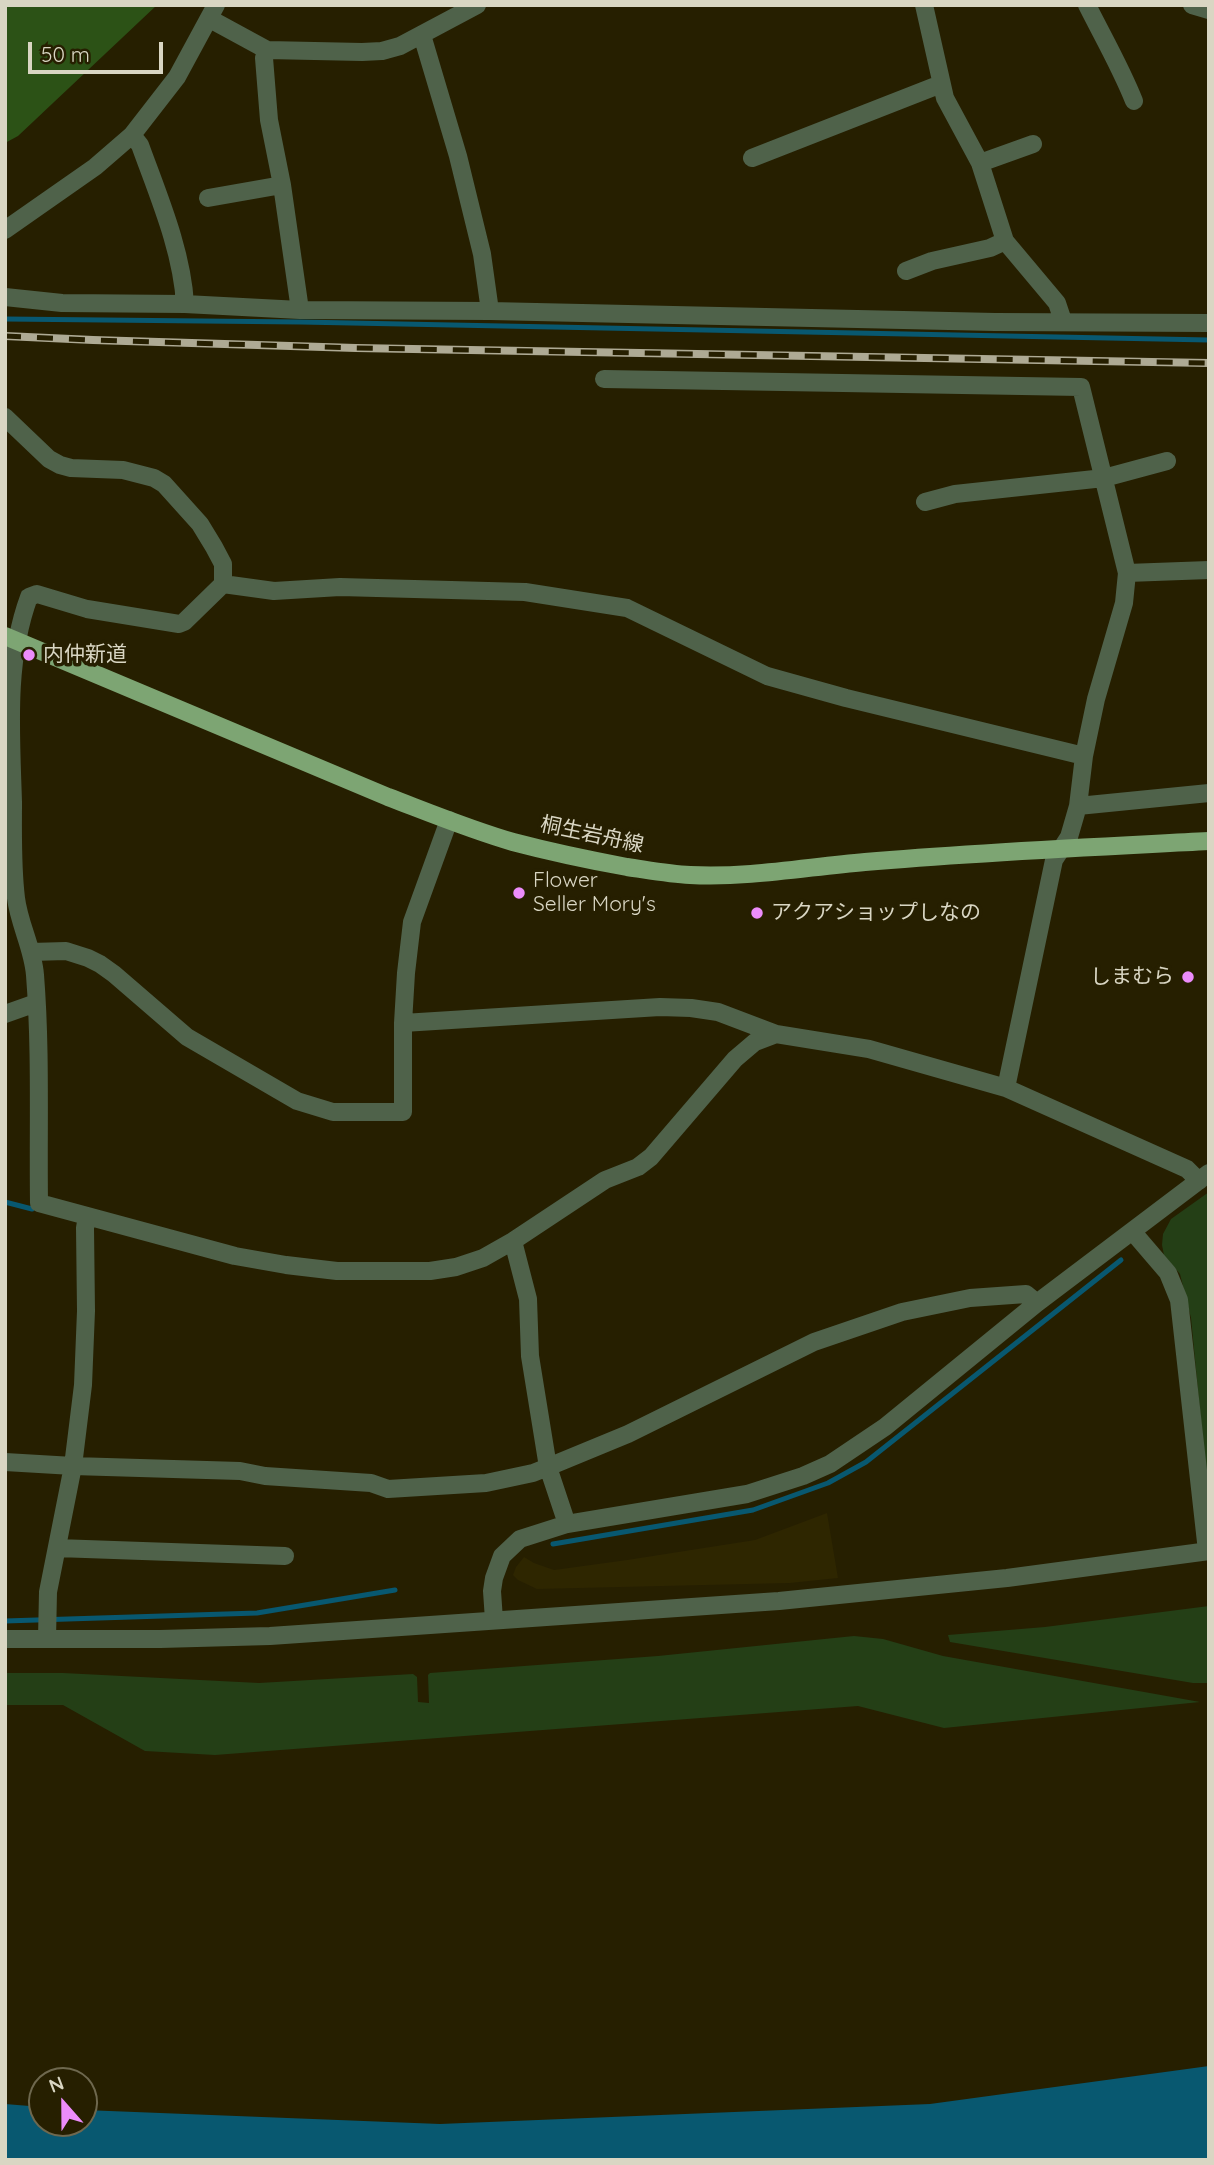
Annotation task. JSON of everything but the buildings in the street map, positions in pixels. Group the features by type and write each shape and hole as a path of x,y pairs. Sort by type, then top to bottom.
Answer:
{"main road":[{"name":"桐生岩舟線","path":"11,638 388,797 449,820 560,854 639,869 689,875 730,876 792,872 862,862 1209,841"}],"street":[{"path":"5,230 95,167 132,135 177,77 213,12 267,50 362,52 382,51 400,46 477,5"},
{"path":"924,5 945,98 980,163 1005,242 1057,303 1063,321"},
{"path":"1087,5 1121,68 1134,101"},
{"path":"1192,5 1209,10"},
{"path":"422,35 458,156 482,254 490,311"},
{"path":"267,50 264,58 269,120 282,185 300,310"},
{"path":"752,158 941,84"},
{"path":"132,135 140,145 170,229 185,304"},
{"path":"980,163 1033,144"},
{"path":"208,198 282,185"},
{"path":"906,271 932,261 1005,242"},
{"path":"5,297 62,303 185,304 300,310 1209,323"},
{"path":"604,379 1081,387 1127,573 1124,603 1096,699 1084,756 1078,806 1069,837 1054,860 1006,1088"},
{"path":"5,417 49,459 60,465 71,468 123,470 154,478 164,484 200,524 223,564 223,584 179,624 88,609 37,594 29,597 11,638 11,750 16,900 35,972 39,1203 235,1256 286,1265 337,1270 419,1271 456,1267 483,1258 605,1180 638,1167 651,1157 735,1059 755,1042 776,1034"},
{"path":"925,502 955,494 1104,478 1167,461"},
{"path":"1127,573 1209,570"},
{"path":"223,584 274,591 340,587 525,592 627,608 767,676 1084,756"},
{"path":"1078,806 1209,793"},
{"path":"30,952 66,951 88,958 114,974 187,1037 297,1101 333,1112 403,1112 403,1023 412,922 449,820"},
{"path":"5,1014 36,1003"},
{"path":"403,1023 670,1007 718,1012 776,1034 869,1049 1006,1088 1204,1177"},
{"path":"494,1620 494,1578 502,1556 520,1539 567,1524 747,1494 803,1476 830,1464 886,1427 1038,1303 1204,1177"},
{"path":"47,1639 48,1592 73,1466 83,1385 87,1216"},
{"path":"5,1639 270,1636 779,1601 1007,1578 1208,1551 1179,1300 1168,1273 1132,1231"},
{"path":"513,1241 528,1299 530,1356 548,1467 567,1524"},
{"path":"5,1462 240,1471 265,1476 371,1483 387,1489 486,1483 548,1467 628,1434 814,1342 902,1312 970,1298 1026,1294 1038,1303"},
{"path":"57,1548 285,1556"}],"shaded area":[{"path":"827,1513 838,1578 790,1583 537,1589 513,1575 524,1557 554,1570 627,1560 755,1540"}],"green space":[{"path":"5,5 157,5 18,136 5,143"},
{"path":"1209,1192 1209,1487 1191,1318 1180,1274 1164,1255 1162,1245 1163,1234 1171,1219"},
{"path":"1209,1606 1209,1683 1193,1683 950,1642 948,1635 1045,1627"},
{"path":"854,1636 883,1639 943,1656 1200,1702 944,1728 858,1706 215,1755 145,1751 63,1705 5,1705 5,1673 63,1673 259,1683 413,1674 417,1677 418,1702 429,1703 430,1673 658,1656"}],"water":[{"path":"1209,2066 1209,2160 5,2160 5,2104 28,2106 28,2137 98,2137 98,2111 440,2124 930,2104"}],"waterway":[{"path":"5,319 301,322 1209,340"},
{"path":"5,1202 32,1209"},
{"path":"553,1544 753,1510 828,1483 866,1462 1121,1260"},
{"path":"5,1621 257,1613 395,1590"}],"railway":[{"path":"5,336 356,348 1209,363"}],"place":[{"name":"内仲新道","path":"29,655"},
{"name":"Flower Seller Mory's","path":"519,893"},
{"name":"アクアショップしなの","path":"757,913"},
{"name":"しまむら","path":"1188,977"}]}
